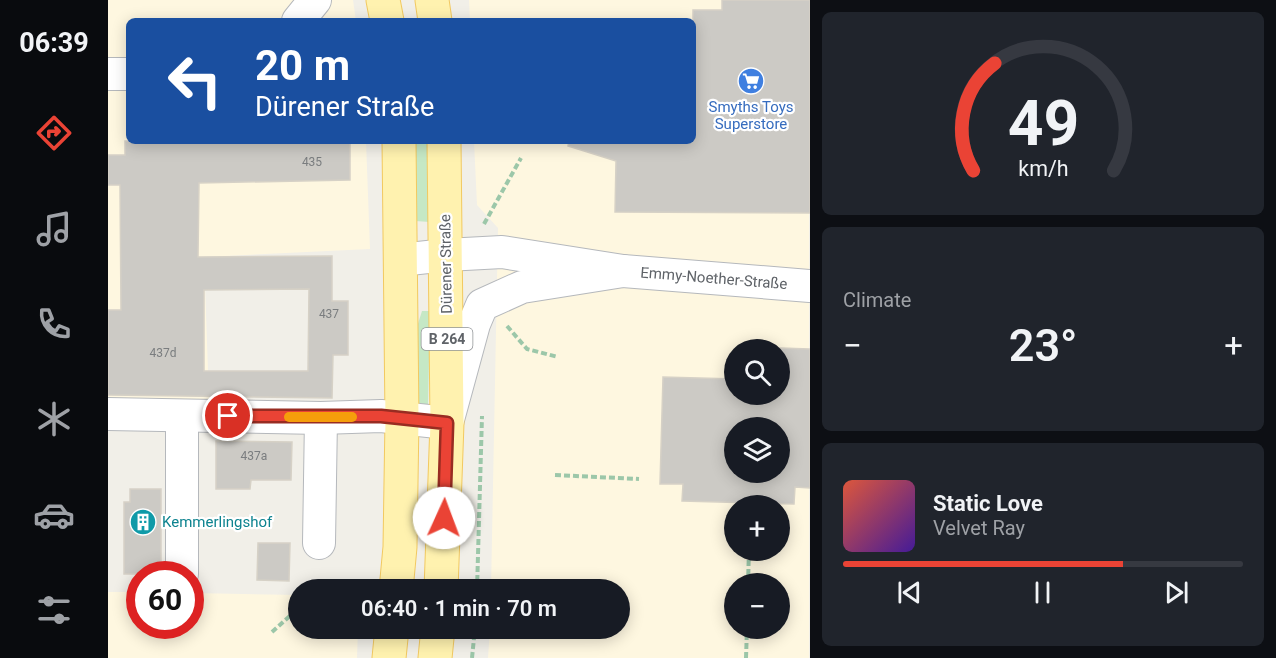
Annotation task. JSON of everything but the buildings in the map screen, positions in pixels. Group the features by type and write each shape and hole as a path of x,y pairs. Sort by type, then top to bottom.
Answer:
{"main road":[{"path":"432,0 435,18"},
{"name":"B 264","path":"397,579 400,548 402,419 399,144"},
{"name":"Dürener Straße","path":"441,579 447,423 444,144"},
{"path":"389,658 391,639"},
{"path":"435,658 437,639"}],"street":[{"path":"300,18 315,0"},
{"path":"108,74 126,74"},
{"path":"108,86 126,86"},
{"name":"Emmy-Noether-Straße","path":"400,260 502,252 624,272 714,277 808,287"},
{"name":"Emmy-Noether-Straße","path":"447,423 474,324 482,305 522,287 624,272"},
{"path":"108,414 321,418 381,416 447,423"},
{"path":"182,416 182,561"},
{"path":"319,543 321,418"}],"path":[{"path":"480,229 521,158"},
{"path":"501,319 528,349 558,357"},
{"path":"555,475 639,479"},
{"path":"272,632 288,618"},
{"path":"472,658 475,639"},
{"path":"746,658 747,639"}],"shaded area":[{"path":"108,0 353,0 356,18 126,18 126,144 366,144 370,249 204,257 209,399 108,400"},
{"path":"469,0 809,0 809,658 488,658 489,639 630,639 630,579 491,579 498,228 477,205 474,144 696,144 696,18 470,18"},
{"path":"108,592 126,592 126,639 204,639 204,593 288,595 288,639 358,639 357,658 108,658"}],"green space":[{"path":"415,144 429,144 431,148 430,222 415,221"},
{"path":"422,311 430,311 428,407 424,408 413,397 415,333"}],"slow traffic":[{"path":"289,417 352,417"}],"place":[{"name":"Smyths Toys Superstore","path":"751,81"},
{"name":"Kemmerlingshof","path":"143,522"}],"route":[{"path":"228,416 321,418 381,416 447,423 444,518"}]}
